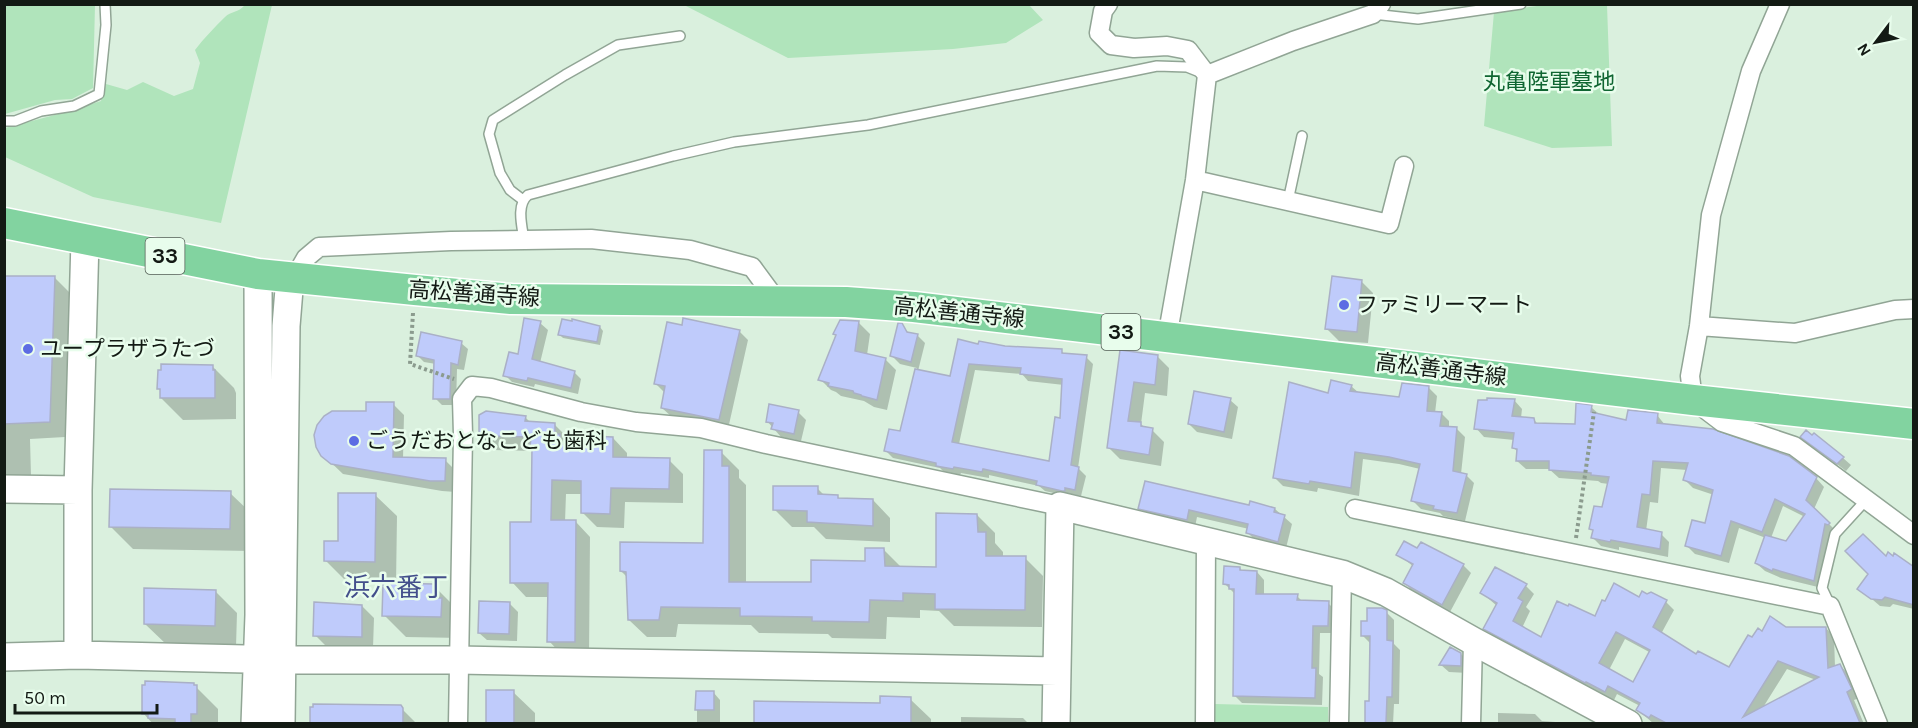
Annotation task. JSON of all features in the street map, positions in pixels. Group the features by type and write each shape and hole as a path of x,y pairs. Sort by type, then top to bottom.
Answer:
{"main road":[{"name":"高松善通寺線","path":"4,222 258,274 511,299 846,302 914,307 1693,400 1914,424"}],"street":[{"path":"1108,4 1103,11 1099,33 1111,45 1134,48 1167,46 1188,50 1207,75 1195,180 1167,338"},
{"path":"1780,4 1751,71 1711,215 1699,326 1690,376 1693,400 1722,422 1794,446 1914,535"},
{"path":"1207,75 1377,9"},
{"path":"1195,180 1389,224 1404,166"},
{"path":"255,723 269,660 286,326 292,277 306,258 319,247 591,239 690,250 752,267 777,301"},
{"path":"78,655 78,489 85,240"},
{"path":"258,274 259,615 281,723"},
{"path":"1699,326 1795,333 1895,310 1914,309"},
{"path":"458,723 462,399 472,386 491,388 581,412 636,422 701,428 766,444 1060,506 1342,574 1386,592 1602,717 1628,723"},
{"path":"4,489 78,489"},
{"path":"1056,723 1060,506"},
{"path":"1355,509 1830,606 1878,723"},
{"path":"1204,723 1206,541"},
{"path":"1339,723 1342,574"},
{"path":"1471,723 1473,641"},
{"path":"4,657 78,655 269,660 458,660 1057,671"}],"lane":[{"path":"4,120 15,121 41,111 74,106 99,94 106,25 105,4"},
{"path":"1377,9 1418,19 1521,4"},
{"path":"523,200 510,190 500,173 489,134 493,120 618,45 680,36"},
{"path":"524,240 521,208 523,200 528,195 588,180 627,167 734,142 868,125 1157,66 1187,67 1207,75"},
{"path":"1288,201 1302,136"},
{"path":"1830,606 1822,588 1834,534 1866,500"}],"path":[{"path":"415,290 410,363 472,386"},
{"path":"1573,554 1598,388"}],"green space":[{"path":"5,4 95,5 93,88 72,99 55,100 5,114"},
{"path":"245,5 272,5 221,223 93,197 5,157 5,128 101,101 106,84 127,90 143,82 174,96 193,89 200,63 195,50 225,17"},
{"path":"684,5 1029,5 1043,20 1006,43 953,49 788,58"},
{"name":"丸亀陸軍墓地","path":"1544,5 1607,5 1612,146 1552,148 1484,126 1494,12"},
{"path":"1215,704 1328,707 1328,723 1215,723"}],"building":[{"name":"ユープラザうたづ","path":"4,276 55,276 50,422 4,424"},
{"name":"ファミリーマート","path":"1332,276 1362,280 1357,332 1325,329"},
{"path":"524,318 541,321 532,359 575,371 571,388 528,378 527,381 503,376 509,352 518,354"},
{"path":"683,318 740,330 719,420 661,408 665,386 654,384 667,322 682,325"},
{"path":"562,319 572,321 572,319 600,326 597,342 558,335"},
{"path":"840,320 859,321 855,351 886,358 877,400 853,391 828,386 829,383 818,380"},
{"path":"898,323 902,323 907,332 918,334 911,362 890,356"},
{"path":"421,332 462,341 458,365 451,363 450,399 433,399 434,360 416,356"},
{"path":"958,339 978,344 979,341 1005,346 1062,349 1062,353 1087,355 1071,465 1079,467 1075,490 1065,488 1065,491 1062,491 1036,485 1037,481 983,469 982,472 936,466 936,463 884,451 889,429 900,431 915,369 950,376","holes":["969,364 1021,368 1020,374 1062,379 1060,418 1055,417 1049,461 952,442"]},
{"path":"1120,350 1158,355 1155,385 1134,382 1128,421 1141,422 1141,426 1153,428 1149,455 1107,448"},
{"path":"161,364 213,365 215,398 160,398 160,389 157,389 158,370 161,370"},
{"path":"1331,380 1352,385 1350,391 1399,397 1402,383 1429,386 1427,411 1442,412 1440,426 1457,427 1453,471 1467,474 1457,513 1433,509 1434,506 1411,501 1420,464 1389,457 1355,452 1351,488 1273,478 1289,382 1328,393"},
{"path":"1194,391 1231,398 1224,432 1188,424"},
{"path":"1487,398 1515,399 1512,416 1534,418 1535,423 1575,424 1576,403 1592,405 1591,412 1626,420 1628,410 1658,413 1657,423 1713,429 1789,456 1817,477 1806,500 1830,523 1825,524 1814,581 1773,569 1772,571 1755,563 1765,535 1786,541 1805,514 1775,499 1762,532 1731,521 1721,556 1685,546 1692,520 1705,523 1713,490 1683,480 1688,463 1653,461 1650,495 1642,494 1637,527 1662,532 1660,549 1591,538 1593,530 1589,529 1594,506 1602,507 1609,477 1591,475 1591,473 1549,470 1549,461 1516,461 1517,449 1512,448 1514,433 1474,429 1478,400 1487,400"},
{"name":"ごうだおとなこども歯科","path":"366,402 394,402 393,457 446,458 445,481 430,481 331,464 321,456 316,447 314,435 317,425 324,416 332,411 366,411"},
{"path":"769,404 799,410 794,434 771,429 773,423 766,422"},
{"path":"486,411 526,416 525,421 555,423 555,434 560,434 560,444 591,445 591,436 613,437 613,457 670,458 669,489 611,488 610,514 581,513 581,481 552,480 551,520 576,520 575,642 547,642 548,583 510,583 510,522 531,522 531,437 479,436 479,415"},
{"path":"1806,430 1812,435 1814,433 1844,457 1837,464 1800,437"},
{"path":"704,450 722,450 722,466 729,466 729,582 811,582 811,560 865,561 865,548 884,548 885,566 936,567 936,513 977,514 978,532 986,532 986,556 1026,556 1025,610 935,609 935,594 903,593 903,601 870,600 869,622 812,621 812,617 740,616 740,608 661,607 659,620 628,620 626,572 620,571 620,542 703,543"},
{"path":"1145,481 1249,505 1250,501 1275,508 1274,512 1285,515 1278,542 1246,533 1248,524 1189,510 1187,520 1138,509"},
{"path":"773,486 818,486 818,494 838,495 838,498 873,499 873,526 807,522 807,511 773,510"},
{"path":"110,489 231,491 230,529 109,527"},
{"path":"338,493 376,493 375,562 324,561 324,541 338,541"},
{"path":"1863,534 1886,556 1888,552 1893,556 1894,553 1914,567 1914,605 1885,597 1882,600 1871,599 1857,589 1868,574 1845,551"},
{"path":"1404,541 1417,548 1421,542 1464,564 1442,605 1403,583 1413,564 1396,555"},
{"path":"1224,566 1257,571 1256,594 1298,594 1297,600 1329,601 1328,626 1313,626 1312,668 1316,668 1315,698 1233,696 1234,589 1229,589 1229,585 1223,584"},
{"path":"1495,567 1527,584 1518,598 1523,601 1513,621 1541,637 1557,601 1595,616 1602,600 1605,601 1614,583 1639,597 1642,591 1647,594 1651,592 1667,600 1653,627 1696,654 1698,651 1729,667 1748,635 1752,637 1758,628 1762,631 1770,616 1786,627 1826,627 1828,668 1840,664 1852,689 1847,692 1860,723 1666,723 1651,715 1649,718 1636,710 1640,703 1608,686 1605,692 1585,683 1483,629 1497,603 1480,593","holes":["1616,632 1650,650 1633,682 1599,663","1778,661 1819,677 1743,717"]},
{"path":"383,583 434,584 434,598 442,598 441,617 382,616"},
{"path":"144,588 216,590 215,626 144,624"},
{"path":"479,601 510,602 509,634 478,633"},
{"path":"314,602 362,605 362,637 313,636"},
{"path":"1367,608 1387,610 1387,640 1393,641 1392,697 1387,697 1386,723 1365,723 1365,701 1369,701 1370,636 1361,636 1361,621 1367,621"},
{"path":"1450,647 1461,653 1461,666 1439,665"},
{"path":"145,681 197,685 197,714 191,714 191,723 175,723 175,719 148,718 148,714 142,714 142,685 145,685"},
{"path":"486,690 514,690 514,723 486,723"},
{"path":"696,691 714,691 714,710 695,710"},
{"path":"880,696 911,697 911,723 754,723 754,701 880,703"},
{"path":"313,704 401,705 403,723 310,723 310,707 313,707"}],"place":[{"name":"ファミリーマート","path":"1344,305"},
{"name":"ユープラザうたづ","path":"28,349"},
{"name":"ごうだおとなこども歯科","path":"354,441"}],"district":[{"name":"浜六番丁","path":"396,587"}]}
